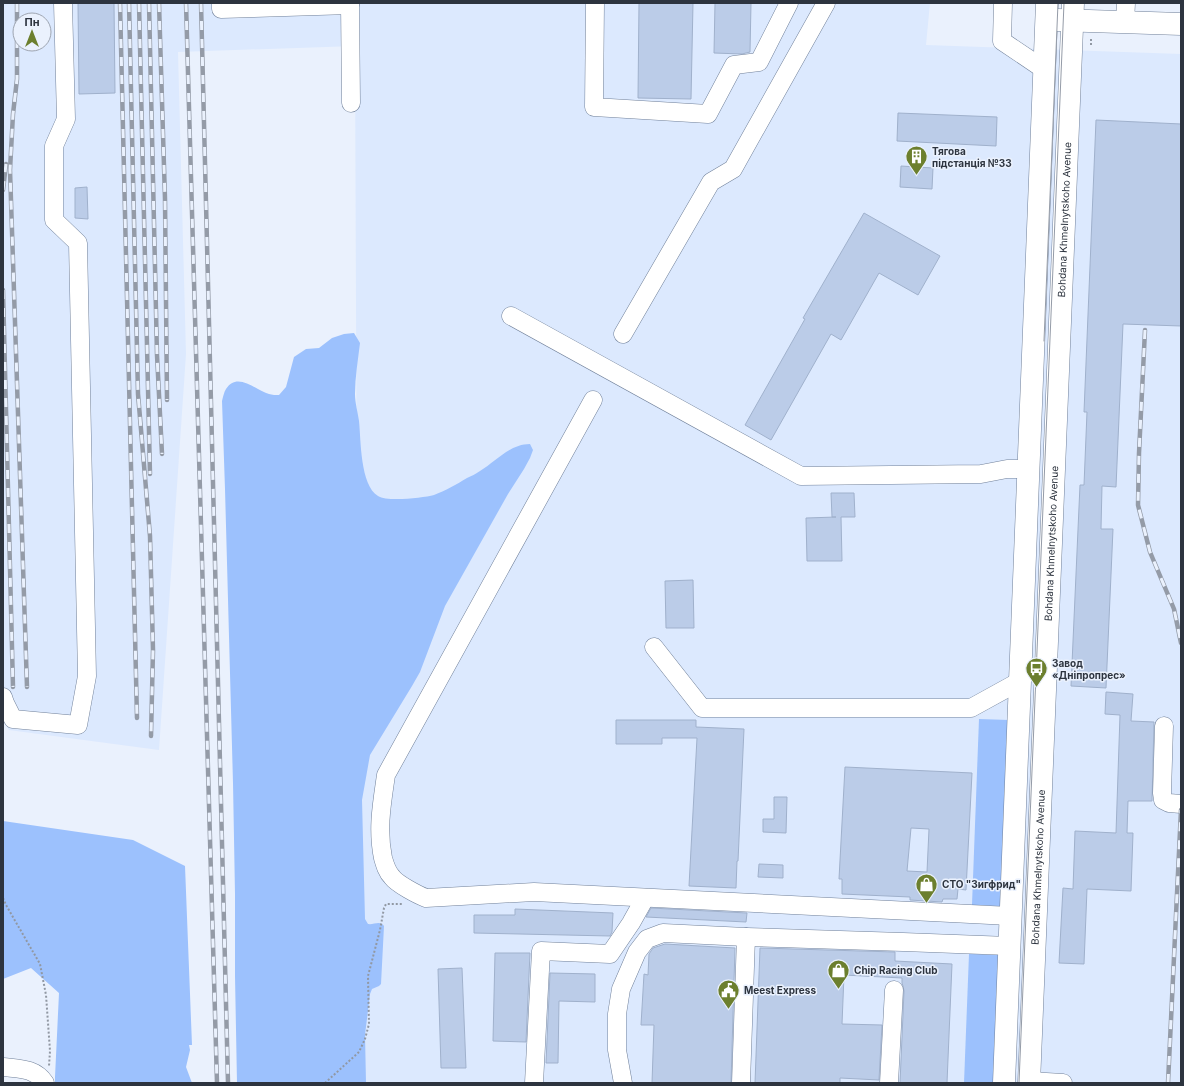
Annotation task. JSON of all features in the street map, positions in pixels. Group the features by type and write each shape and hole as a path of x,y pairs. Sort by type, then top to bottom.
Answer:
{"main road":[{"path":"1003,1083 1010,946 1047,11 1126,12 1181,24"},
{"name":"Bohdana Khmelnytskoho Avenue","path":"1029,1082 1073,12"}],"lane":[{"path":"3,697 14,719 78,725 87,676 78,243 54,220 54,146 66,119 64,3"},
{"path":"221,3 221,8 350,4 352,103"},
{"path":"595,3 594,107 708,114 734,65 759,62 789,3"},
{"path":"623,334 711,182 733,169 826,3"},
{"path":"1003,3 1002,41 1045,70"},
{"path":"511,316 801,476 981,474 1007,470 1029,469"},
{"path":"593,400 386,775 380,824 381,847 386,867 391,877 400,884 426,898 534,892 1010,916"},
{"path":"654,648 702,708 971,708 1020,681"},
{"path":"1164,726 1163,800 1169,803 1181,804"},
{"path":"534,1083 541,951 610,954 631,923 645,898"},
{"path":"623,1083 617,1050 617,1014 621,989 637,952 647,939 663,933 1010,946"},
{"path":"741,1083 746,937"},
{"path":"888,1083 894,990"},
{"path":"3,1067 31,1070 42,1078 47,1076"},
{"path":"1029,1082 1063,1083"}],"path":[{"path":"3,898 40,964 46,995 50,1051 47,1076"},
{"path":"324,1083 359,1052 365,1039 369,1024 368,976 385,905 413,904 421,902 426,898"}],"shaded area":[{"path":"3,3 930,3 926,45 1181,54 1181,1083 359,1083 355,46 178,52 186,354 159,750 9,730 3,721"},
{"path":"354,333 360,343 355,394 359,421 362,462 368,482 372,490 378,496 389,499 397,499 434,495 477,473 516,447 530,444 533,450 524,469 508,494 445,606 420,672 370,755 362,800 365,919 368,924 381,923 384,926 381,984 372,989 370,994 365,1035 366,1083 237,1083 233,783 222,401 226,389 230,384 236,382 247,383 269,394 279,395 286,387 294,357 306,349 319,348 332,338 344,334"},
{"path":"979,719 1009,720 1001,906 972,905"},
{"path":"3,821 133,840 185,866 192,1045 189,1045 190,1050 186,1067 192,1083 55,1083 59,993 31,968 3,979"},
{"path":"969,954 999,955 994,1083 964,1083"}],"building":[{"path":"78,3 114,3 115,93 79,94"},
{"path":"639,3 693,3 691,99 638,98"},
{"path":"715,3 751,3 750,52 742,54 714,53"},
{"path":"898,113 997,117 996,146 897,141"},
{"path":"1096,120 1181,124 1181,326 1123,324 1116,487 1102,486 1101,529 1113,529 1106,688 1071,686 1080,485 1084,485 1087,412 1084,412"},
{"name":"Тягова пiдстанцiя №33","path":"901,166 933,168 932,189 900,187"},
{"path":"87,187 88,219 75,218 75,188"},
{"path":"864,213 940,256 918,295 879,273 841,340 831,334 771,440 745,425 805,319 803,318"},
{"path":"831,493 854,493 855,517 841,517 842,561 807,561 806,518 836,517 832,517"},
{"path":"693,580 694,628 666,628 665,581"},
{"path":"1106,692 1133,694 1131,721 1154,722 1152,801 1128,801 1127,833 1133,833 1131,891 1087,889 1084,964 1059,963 1063,888 1073,889 1075,831 1116,833 1120,715 1105,714"},
{"path":"616,720 696,720 696,727 744,729 736,888 689,886 697,738 662,738 662,744 616,744"},
{"path":"845,767 972,773 966,890 958,889 957,899 943,899 942,902 910,900 910,897 842,894 842,879 839,879","holes":["911,828 929,829 927,872 907,871"]},
{"path":"774,797 787,797 786,833 763,832 763,819 774,819"},
{"path":"759,864 783,865 783,878 758,877"},
{"path":"651,908 747,913 746,922 646,917"},
{"path":"515,909 613,913 612,932 610,936 474,933 474,915 515,915"},
{"path":"665,944 735,948 731,1083 652,1083 654,1025 641,1025 644,974 648,975 649,954 653,948"},
{"path":"760,948 895,952 895,961 952,964 947,1083 900,1083 904,991 902,978 844,975 842,1024 882,1025 879,1080 840,1078 840,1083 755,1083"},
{"path":"495,953 530,953 526,1042 493,1041"},
{"path":"462,968 466,1068 441,1068 438,969"},
{"path":"550,973 595,974 595,1002 559,1001 558,1063 546,1063"}],"tram line":[{"path":"1044,341 1058,3"},
{"path":"1019,1083 1064,3"}],"railway":[{"path":"17,3 17,79 13,114 10,170 27,687"},
{"path":"120,3 137,718"},
{"path":"129,3 138,394 150,536 153,650 151,736"},
{"path":"139,3 150,474"},
{"path":"149,3 157,355 162,454"},
{"path":"159,3 165,199 167,400"},
{"path":"186,3 217,1083"},
{"path":"201,3 228,1083"},
{"path":"3,190 6,164"},
{"path":"3,290 13,687"},
{"path":"1145,330 1138,505 1150,552 1174,609 1181,643"},
{"path":"1168,1083 1181,810"}],"place":[{"name":"Тягова пiдстанцiя №33","path":"916,176"},
{"name":"Завод «Дніпропрес»","path":"1036,688"},
{"name":"СТО \"Зигфрид\"","path":"927,904"},
{"name":"Chip Racing Club","path":"839,990"},
{"name":"Meest Express","path":"728,1010"}]}
